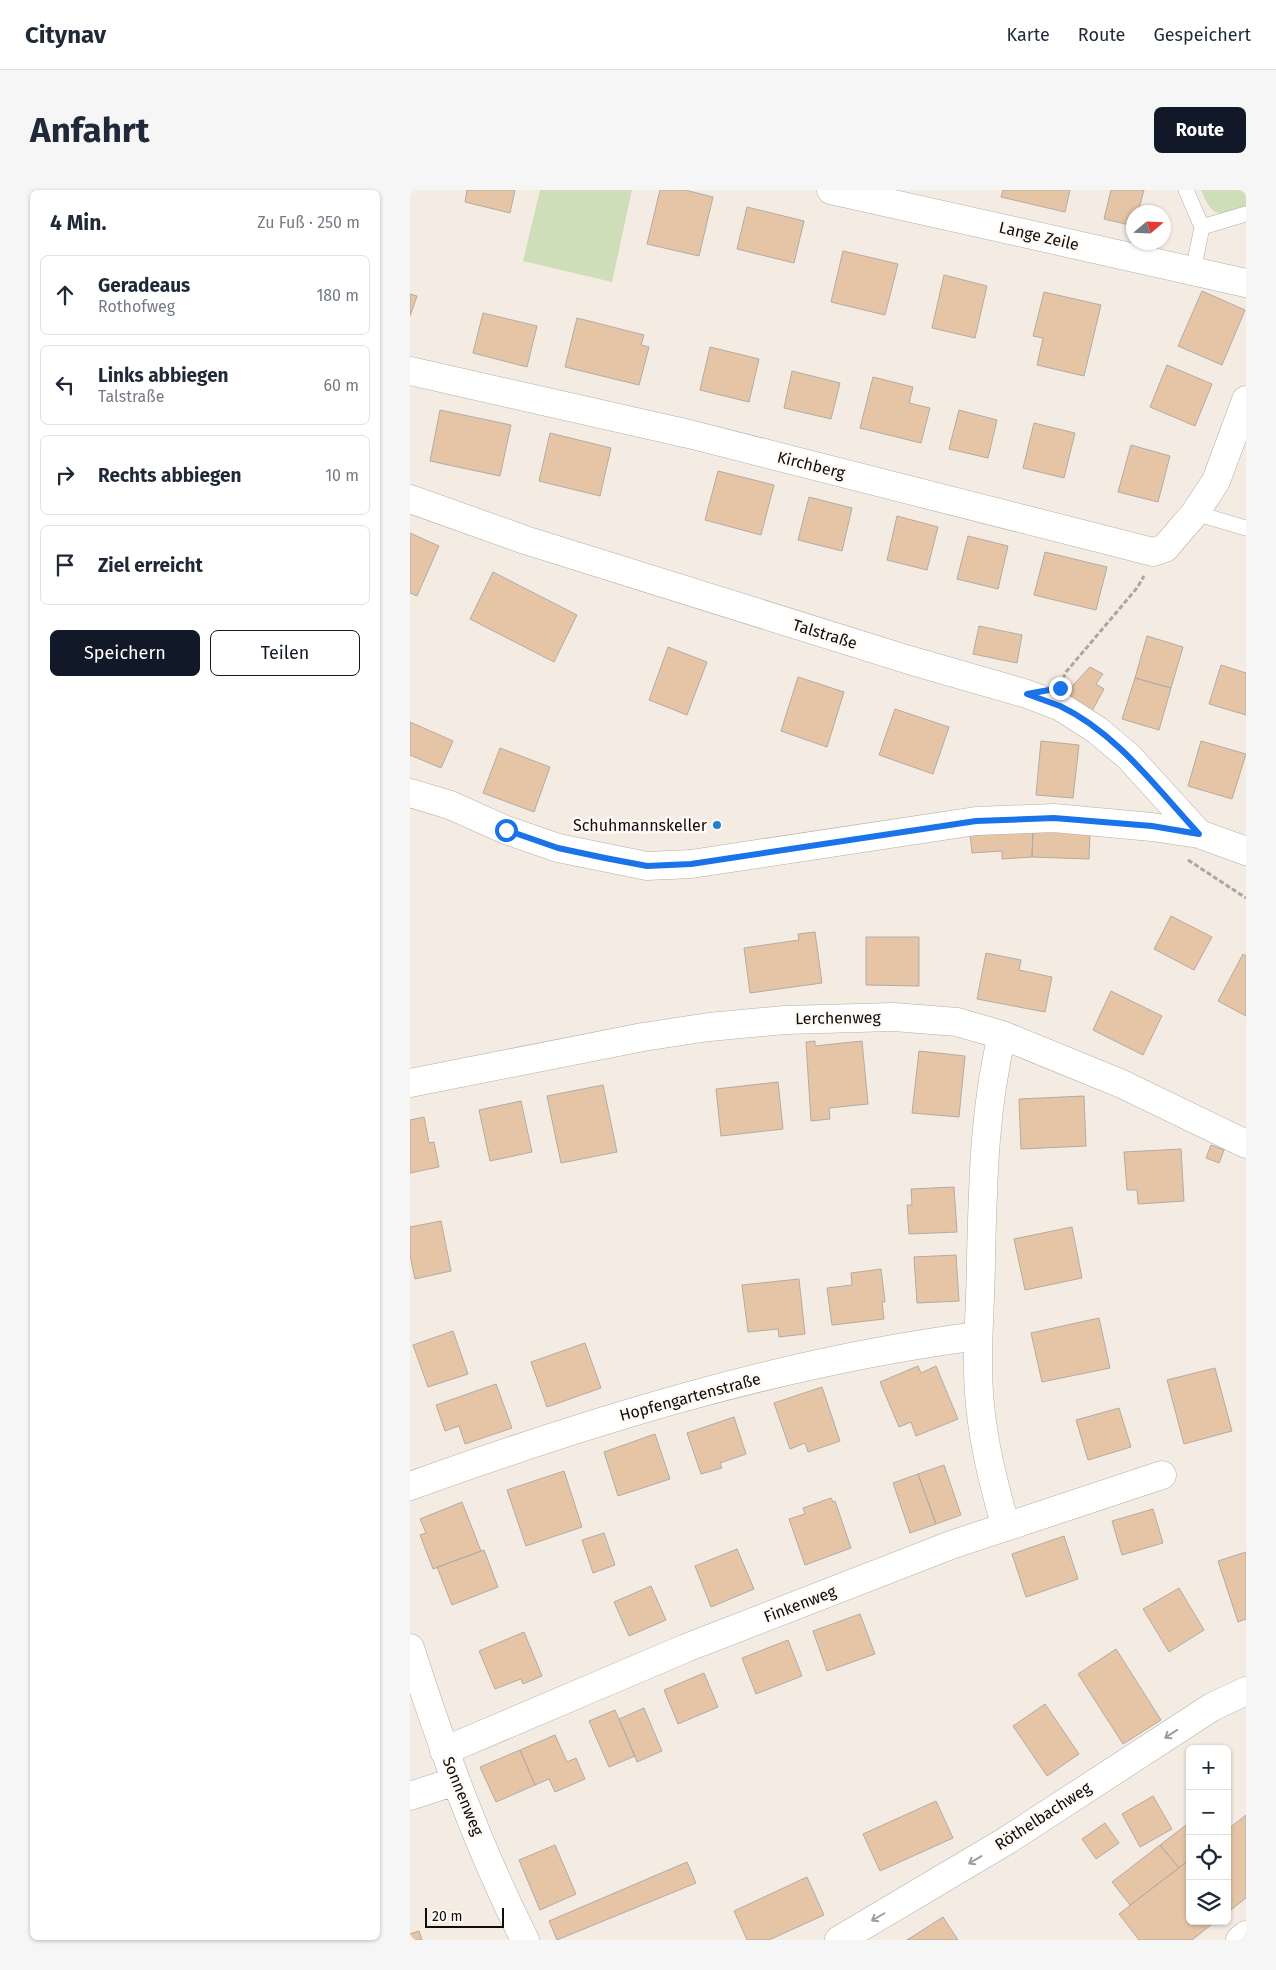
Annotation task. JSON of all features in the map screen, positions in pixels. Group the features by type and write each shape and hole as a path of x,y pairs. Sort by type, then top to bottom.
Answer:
{"street":[{"name":"Lange Zeile","path":"831,190 1246,283"},
{"name":"Kirchberg","path":"410,371 689,434 1153,552"},
{"path":"1153,552 1165,548 1195,513 1216,481 1246,400"},
{"name":"Talstraße","path":"410,499 534,543 909,660 1027,694 1061,707 1097,730 1129,757 1191,833"},
{"path":"410,793 450,806 506,830 558,848 647,866 691,864 976,821 1054,818 1152,826 1191,833 1246,850"},
{"name":"Lerchenweg","path":"410,1083 643,1037 785,1020 894,1017 957,1022 1002,1035 1122,1084 1246,1144"},
{"path":"1002,1035 992,1075 983,1156 978,1336 980,1404 996,1493 1006,1527"},
{"name":"Hopfengartenstraße","path":"410,1486 619,1415 735,1384 846,1359 934,1342 978,1336"},
{"name":"Finkenweg","path":"444,1751 686,1648 951,1545 1162,1475"},
{"name":"Sonnenweg","path":"410,1648 444,1751 508,1906 526,1940"},
{"name":"Röthelbachweg","path":"839,1940 1006,1841 1212,1707 1246,1691"},
{"path":"410,1796 456,1781"},
{"path":"1240,1940 1246,1935"}],"lane":[{"path":"1186,190 1202,227 1193,271"},
{"path":"1202,227 1246,214"},
{"path":"1195,513 1246,528"}],"path":[{"path":"1027,694 1060,688 1066,672 1137,588 1146,573 1153,552"},
{"path":"1191,833 1186,860 1246,898"}],"green space":[{"path":"540,190 632,190 612,282 523,261"},
{"path":"1201,190 1246,190 1246,206 1229,212 1218,213 1209,206"}],"building":[{"path":"467,190 515,190 510,213 465,202"},
{"path":"660,190 685,190 713,197 699,256 647,244"},
{"path":"1003,190 1070,190 1065,212 1001,197"},
{"path":"1111,190 1144,190 1140,205 1126,205 1126,224 1104,219"},
{"path":"747,207 804,221 794,263 737,249"},
{"path":"843,251 898,264 885,315 831,302"},
{"path":"944,275 987,286 975,338 932,328"},
{"path":"1202,291 1245,310 1222,365 1178,346"},
{"path":"1044,292 1101,305 1084,376 1037,365 1043,338 1033,336"},
{"path":"410,294 417,296 410,316"},
{"path":"483,313 537,326 527,367 473,353"},
{"path":"577,318 644,335 641,345 649,347 639,385 565,367"},
{"path":"710,347 759,359 749,402 700,390"},
{"path":"1167,365 1212,384 1195,426 1150,407"},
{"path":"792,371 840,383 831,419 784,408"},
{"path":"873,377 913,387 909,403 930,408 921,443 860,428"},
{"path":"440,410 511,425 500,476 430,461"},
{"path":"959,410 997,420 988,458 949,449"},
{"path":"1034,423 1075,433 1064,478 1023,468"},
{"path":"550,433 611,448 600,496 539,481"},
{"path":"1131,445 1170,456 1158,502 1118,492"},
{"path":"718,471 774,485 761,535 705,520"},
{"path":"809,497 852,508 842,551 798,540"},
{"path":"897,516 938,527 927,570 887,560"},
{"path":"410,533 439,546 417,596 410,593"},
{"path":"968,536 1008,546 998,589 957,579"},
{"path":"1045,552 1107,567 1096,610 1034,595"},
{"path":"493,572 577,615 554,662 470,619"},
{"path":"979,626 1022,635 1017,663 973,654"},
{"path":"1147,636 1183,647 1171,688 1135,678"},
{"path":"668,647 707,662 687,715 649,700"},
{"path":"1221,665 1246,673 1246,715 1209,704"},
{"path":"1090,667 1103,674 1096,684 1104,689 1092,711 1063,696"},
{"path":"798,677 844,692 827,747 781,731"},
{"path":"1135,678 1171,688 1159,730 1122,719"},
{"path":"895,709 949,727 933,774 879,755"},
{"path":"410,722 453,741 441,768 410,755"},
{"path":"1041,741 1079,745 1073,798 1036,795"},
{"path":"1201,741 1246,754 1232,799 1188,786"},
{"path":"500,748 550,767 534,812 483,793"},
{"path":"1033,831 1032,857 1002,859 1002,851 972,853 970,833"},
{"path":"1033,831 1090,832 1089,859 1032,857"},
{"path":"1171,916 1212,937 1194,970 1154,949"},
{"path":"815,932 822,983 750,993 744,948 799,940 798,934"},
{"path":"866,937 919,937 919,986 866,985"},
{"path":"986,953 1021,960 1019,970 1052,977 1045,1012 977,999"},
{"path":"1243,954 1246,956 1246,1016 1218,1001"},
{"path":"1111,991 1162,1016 1143,1055 1093,1030"},
{"path":"815,1041 815,1046 862,1041 868,1104 829,1108 830,1119 811,1121 806,1042"},
{"path":"919,1051 965,1056 959,1117 912,1113"},
{"path":"778,1082 783,1129 721,1136 716,1089"},
{"path":"603,1085 617,1152 561,1163 547,1096"},
{"path":"1084,1096 1086,1146 1021,1149 1019,1099"},
{"path":"521,1101 532,1152 490,1161 479,1110"},
{"path":"424,1117 429,1143 434,1142 439,1167 410,1173 410,1120"},
{"path":"1211,1145 1224,1150 1219,1163 1206,1158"},
{"path":"1181,1149 1184,1201 1138,1204 1137,1190 1127,1190 1124,1152"},
{"path":"954,1187 957,1232 909,1234 907,1205 912,1205 911,1189"},
{"path":"441,1221 451,1271 415,1279 410,1255 410,1227"},
{"path":"1072,1227 1082,1278 1025,1290 1014,1239"},
{"path":"956,1255 959,1301 917,1303 914,1257"},
{"path":"881,1269 885,1302 882,1302 884,1319 832,1325 827,1288 852,1285 851,1273"},
{"path":"799,1279 805,1334 779,1337 778,1329 748,1332 742,1285"},
{"path":"1099,1318 1110,1368 1042,1382 1031,1333"},
{"path":"453,1331 468,1374 428,1387 413,1345"},
{"path":"585,1343 601,1388 547,1407 531,1362"},
{"path":"918,1366 921,1373 936,1366 958,1419 916,1436 911,1422 899,1427 880,1382"},
{"path":"1215,1368 1232,1431 1184,1444 1167,1380"},
{"path":"496,1384 512,1428 465,1444 459,1426 445,1431 436,1405"},
{"path":"822,1387 840,1441 808,1452 805,1443 790,1449 774,1403"},
{"path":"1119,1408 1131,1447 1088,1460 1076,1420"},
{"path":"734,1417 746,1454 720,1463 722,1468 701,1474 687,1433"},
{"path":"655,1434 670,1479 618,1496 604,1452"},
{"path":"944,1465 961,1515 936,1524 918,1474"},
{"path":"564,1471 582,1527 526,1546 507,1490"},
{"path":"918,1474 936,1524 910,1533 893,1483"},
{"path":"831,1498 833,1502 835,1501 851,1548 805,1565 789,1519 805,1514 803,1508"},
{"path":"462,1502 481,1551 433,1569 420,1535 426,1533 420,1519"},
{"path":"1153,1509 1163,1543 1122,1555 1112,1521"},
{"path":"604,1533 615,1565 593,1573 582,1540"},
{"path":"1064,1536 1078,1579 1026,1597 1012,1554"},
{"path":"737,1549 754,1589 711,1607 695,1566"},
{"path":"484,1550 498,1587 452,1605 437,1567"},
{"path":"1246,1552 1246,1619 1238,1622 1218,1561"},
{"path":"651,1586 666,1620 629,1636 614,1602"},
{"path":"1179,1588 1204,1630 1169,1652 1143,1609"},
{"path":"860,1614 875,1654 827,1671 813,1631"},
{"path":"524,1632 542,1676 523,1684 521,1679 495,1689 479,1651"},
{"path":"788,1640 802,1676 756,1694 742,1658"},
{"path":"1116,1649 1161,1720 1123,1744 1078,1674"},
{"path":"704,1673 718,1707 678,1724 664,1690"},
{"path":"1045,1704 1079,1754 1047,1776 1013,1726"},
{"path":"644,1708 662,1751 637,1762 619,1719"},
{"path":"615,1710 635,1756 609,1767 589,1721"},
{"path":"555,1735 567,1762 576,1758 585,1779 555,1792 549,1779 535,1785 520,1750"},
{"path":"520,1750 535,1785 496,1802 480,1767"},
{"path":"1153,1796 1172,1829 1140,1847 1122,1814"},
{"path":"936,1801 953,1838 880,1871 863,1834"},
{"path":"1246,1815 1246,1898 1231,1910 1231,1835 1231,1827"},
{"path":"1105,1823 1119,1843 1096,1859 1082,1839"},
{"path":"1186,1825 1186,1862 1179,1868 1160,1845"},
{"path":"555,1845 576,1894 540,1910 519,1860"},
{"path":"1160,1845 1179,1868 1130,1905 1112,1882"},
{"path":"687,1862 696,1883 557,1940 549,1921"},
{"path":"1186,1862 1186,1925 1211,1925 1192,1940 1139,1940 1119,1914"},
{"path":"807,1877 824,1915 769,1940 747,1940 734,1911"},
{"path":"943,1917 958,1940 907,1940"},
{"path":"419,1931 422,1940 410,1940 410,1934"}],"place":[{"name":"Schuhmannskeller","path":"717,825"}],"route":[{"path":"506,830 558,848 647,866 691,864 976,821 1054,818 1152,826 1199,834 1129,757 1097,730 1061,707 1027,694 1060,688"}]}
